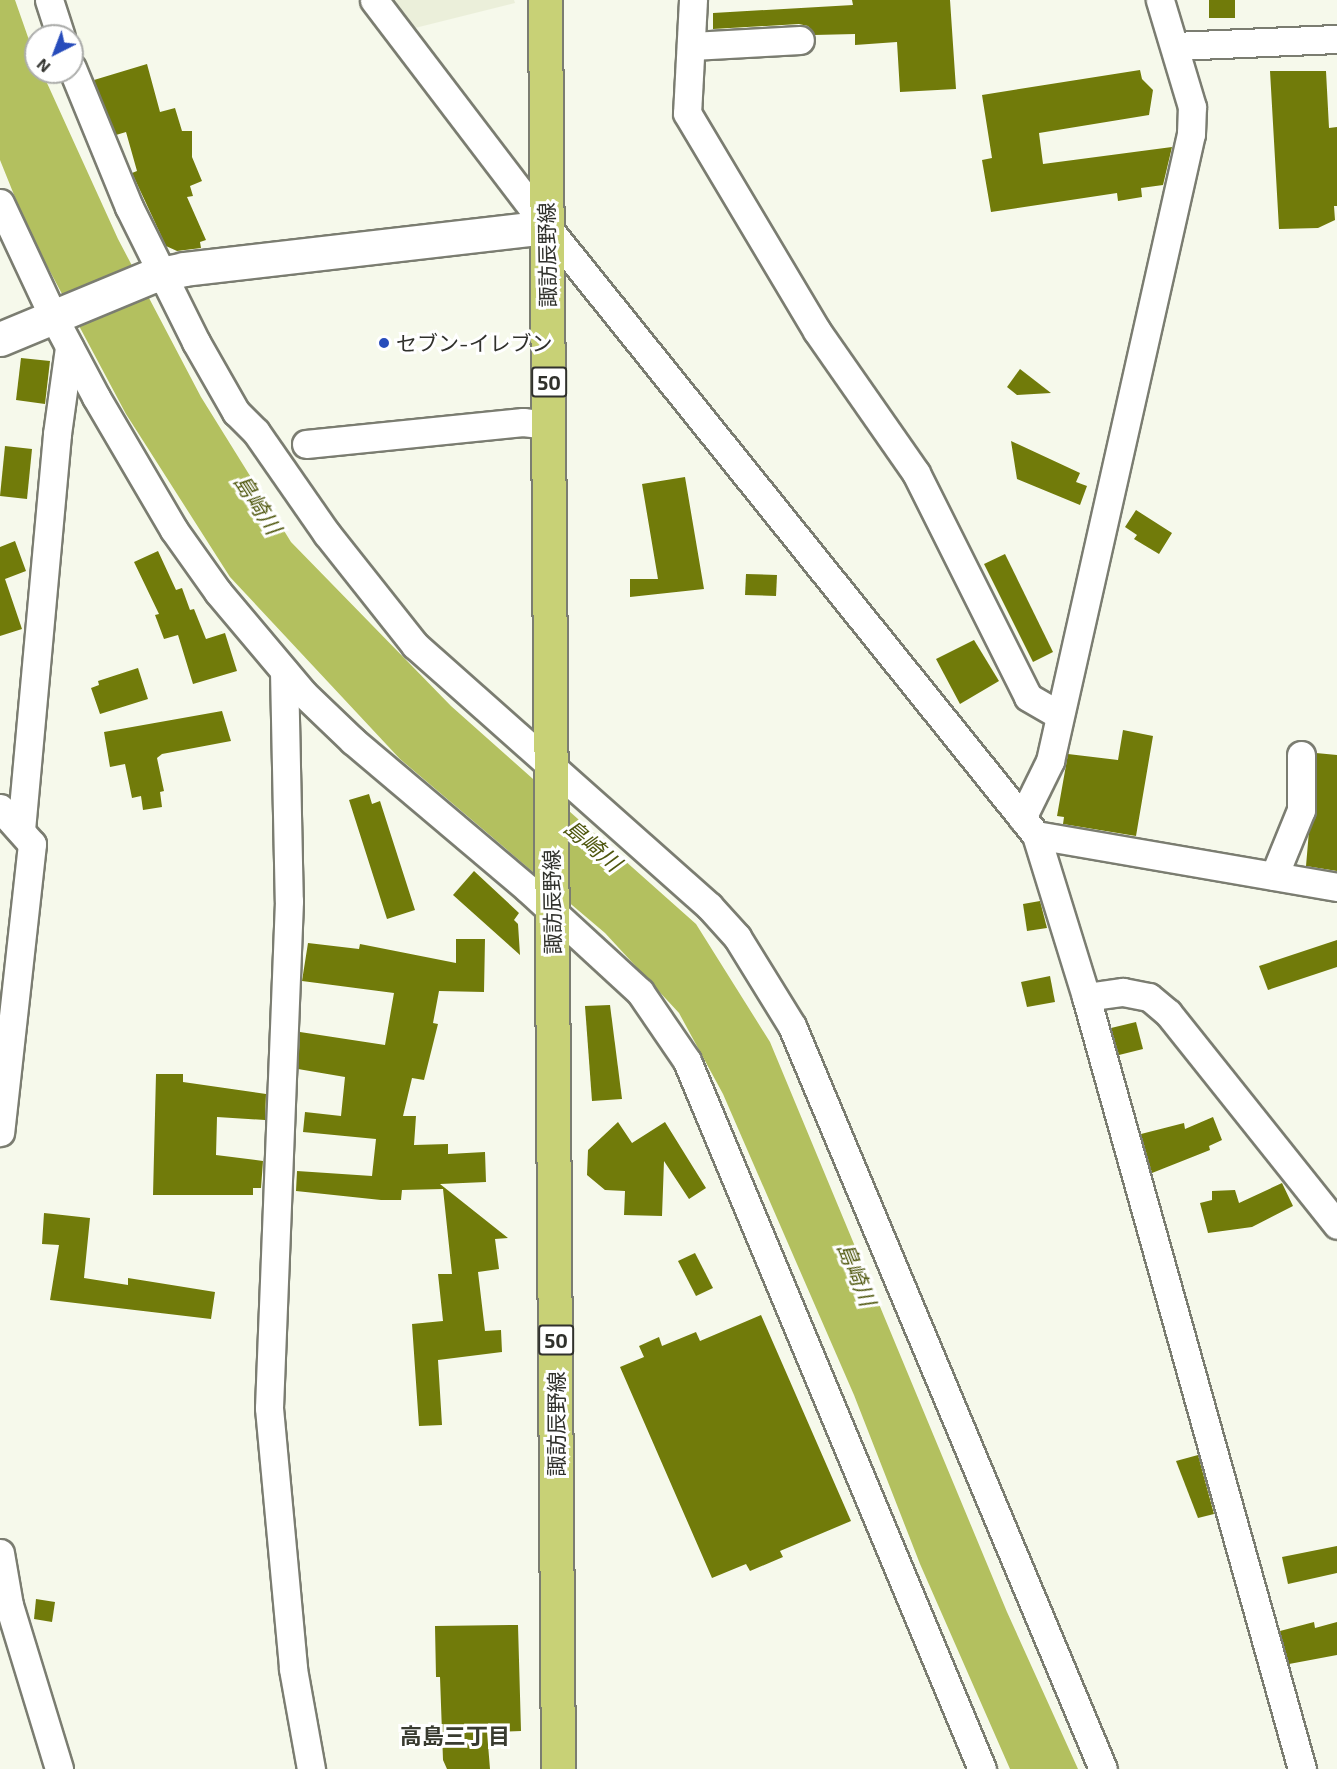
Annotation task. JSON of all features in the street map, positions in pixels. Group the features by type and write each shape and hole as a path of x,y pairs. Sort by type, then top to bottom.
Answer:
{"main road":[{"name":"諏訪辰野線","path":"545,0 558,1769"}],"street":[{"path":"49,0 56,24"},
{"path":"374,0 547,227 1029,826 1086,997 1302,1769"},
{"path":"693,0 687,113 817,331 916,473 1028,697 1059,715"},
{"path":"1029,826 1050,762 1191,134 1192,107 1160,0"},
{"path":"1175,46 1337,39"},
{"path":"692,46 800,40"},
{"path":"79,84 157,275 236,412 256,432 370,591 415,645 551,770 658,858 737,936 792,1026 1103,1769"},
{"path":"0,203 57,314 69,347 174,530 218,592 284,671 353,741 551,904 640,992 687,1061 982,1769"},
{"path":"0,339 157,275 184,268 547,227"},
{"path":"21,830 57,434 69,347"},
{"path":"306,444 523,422 549,425"},
{"path":"284,671 289,901 269,1408 293,1669 311,1769"},
{"path":"1274,876 1301,810 1301,755"},
{"path":"0,808 32,844 0,1132"},
{"path":"1029,826 1337,887"},
{"path":"1086,997 1123,992 1149,997 1168,1012 1337,1225"},
{"path":"0,1552 9,1605 59,1769"}],"shaded area":[{"path":"393,0 514,0 515,3 415,28"}],"water":[{"name":"島崎川","path":"0,0 15,0 24,26 24,84 47,84 118,239 201,397 291,542 451,706 696,924 770,1042 1007,1612 1078,1769 1010,1769 920,1564 854,1395 723,1094 679,1013 605,933 400,759 230,577 126,414 29,232 0,160"}],"building":[{"path":"852,0 950,0 956,89 900,92 897,42 855,45 855,34 814,35 808,26 799,24 713,29 713,13 853,5"},
{"path":"1209,0 1235,0 1235,18 1209,18"},
{"path":"147,64 160,112 175,108 182,131 192,131 192,157 202,181 190,186 193,196 187,197 206,240 200,242 201,248 177,251 166,246 132,173 137,171 126,132 116,135 94,80"},
{"path":"1140,70 1142,79 1153,90 1149,115 1039,133 1043,164 1172,147 1163,185 1141,188 1142,197 1118,201 1117,193 991,212 982,160 992,158 982,95"},
{"path":"1270,71 1326,71 1329,128 1337,127 1337,206 1334,206 1335,220 1318,228 1279,229"},
{"path":"21,358 50,361 45,404 16,400"},
{"path":"1020,369 1051,393 1017,395 1007,387"},
{"path":"1011,441 1080,473 1076,482 1087,486 1080,505 1017,479"},
{"path":"5,446 32,449 27,499 0,496"},
{"path":"685,477 704,589 630,597 630,579 658,579 642,484"},
{"path":"1136,510 1172,533 1159,554 1134,539 1137,535 1125,527"},
{"path":"15,541 26,571 5,579 22,629 0,636 0,547"},
{"path":"158,551 176,590 182,588 190,610 194,609 206,639 225,633 237,671 193,684 178,635 164,639 155,615 159,614 134,562"},
{"path":"1005,554 1053,652 1033,662 984,564"},
{"path":"746,574 777,575 776,596 745,595"},
{"path":"974,640 999,681 960,704 936,659"},
{"path":"138,668 148,699 100,714 91,688 99,685 98,681"},
{"path":"222,711 231,741 162,754 157,758 164,791 160,792 162,807 143,810 141,796 132,798 125,764 110,767 104,732"},
{"path":"1123,730 1153,736 1136,836 1063,824 1064,817 1057,816 1068,754 1118,760"},
{"path":"1316,753 1337,755 1337,871 1306,866 1309,831 1317,810"},
{"path":"369,794 372,804 380,801 415,910 387,919 349,800"},
{"path":"474,871 519,913 514,920 518,924 520,955 453,895"},
{"path":"1040,901 1047,928 1027,931 1023,904"},
{"path":"456,939 485,939 484,992 439,991 433,1023 438,1024 424,1080 412,1078 403,1116 416,1116 414,1145 448,1144 448,1154 485,1152 486,1182 440,1184 508,1238 495,1239 499,1269 478,1272 485,1331 501,1330 502,1352 438,1360 442,1425 419,1426 412,1324 443,1321 438,1274 452,1274 443,1189 402,1190 401,1200 296,1191 297,1171 372,1176 376,1139 303,1132 305,1112 341,1116 345,1077 298,1069 300,1032 385,1045 394,993 302,981 308,943 359,949 360,944 456,963"},
{"path":"1337,940 1337,967 1268,990 1259,966"},
{"path":"1050,976 1055,1002 1027,1007 1021,982"},
{"path":"610,1005 622,1099 592,1101 585,1006"},
{"path":"1136,1022 1143,1049 1119,1055 1111,1028"},
{"path":"156,1074 183,1074 183,1082 266,1094 265,1120 217,1117 216,1155 263,1161 261,1188 253,1188 253,1195 153,1195"},
{"path":"1213,1117 1222,1140 1209,1146 1210,1150 1152,1173 1141,1134 1184,1123 1185,1129"},
{"path":"618,1122 632,1143 665,1122 706,1188 689,1199 664,1161 662,1216 624,1215 625,1191 605,1190 587,1175 588,1150"},
{"path":"1282,1183 1293,1206 1252,1227 1208,1233 1200,1203 1212,1200 1212,1191 1235,1190 1239,1203"},
{"path":"44,1213 90,1218 84,1278 128,1285 128,1278 215,1292 211,1319 50,1300 59,1245 42,1244"},
{"path":"695,1253 713,1288 696,1296 678,1261"},
{"path":"761,1315 851,1521 780,1551 783,1557 750,1571 746,1564 712,1578 620,1367 644,1357 639,1346 659,1337 662,1346 696,1332 700,1341"},
{"path":"1198,1455 1214,1514 1198,1518 1176,1461"},
{"path":"1337,1546 1337,1573 1288,1584 1282,1557"},
{"path":"36,1599 55,1602 52,1622 34,1619"},
{"path":"1314,1622 1315,1628 1337,1622 1337,1655 1289,1664 1280,1631"},
{"path":"518,1625 521,1731 487,1732 490,1769 447,1769 443,1760 440,1677 436,1677 435,1626"}],"place":[{"name":"セブン-イレブン","path":"384,343"}],"district":[{"name":"高島三丁目","path":"455,1736"}]}
